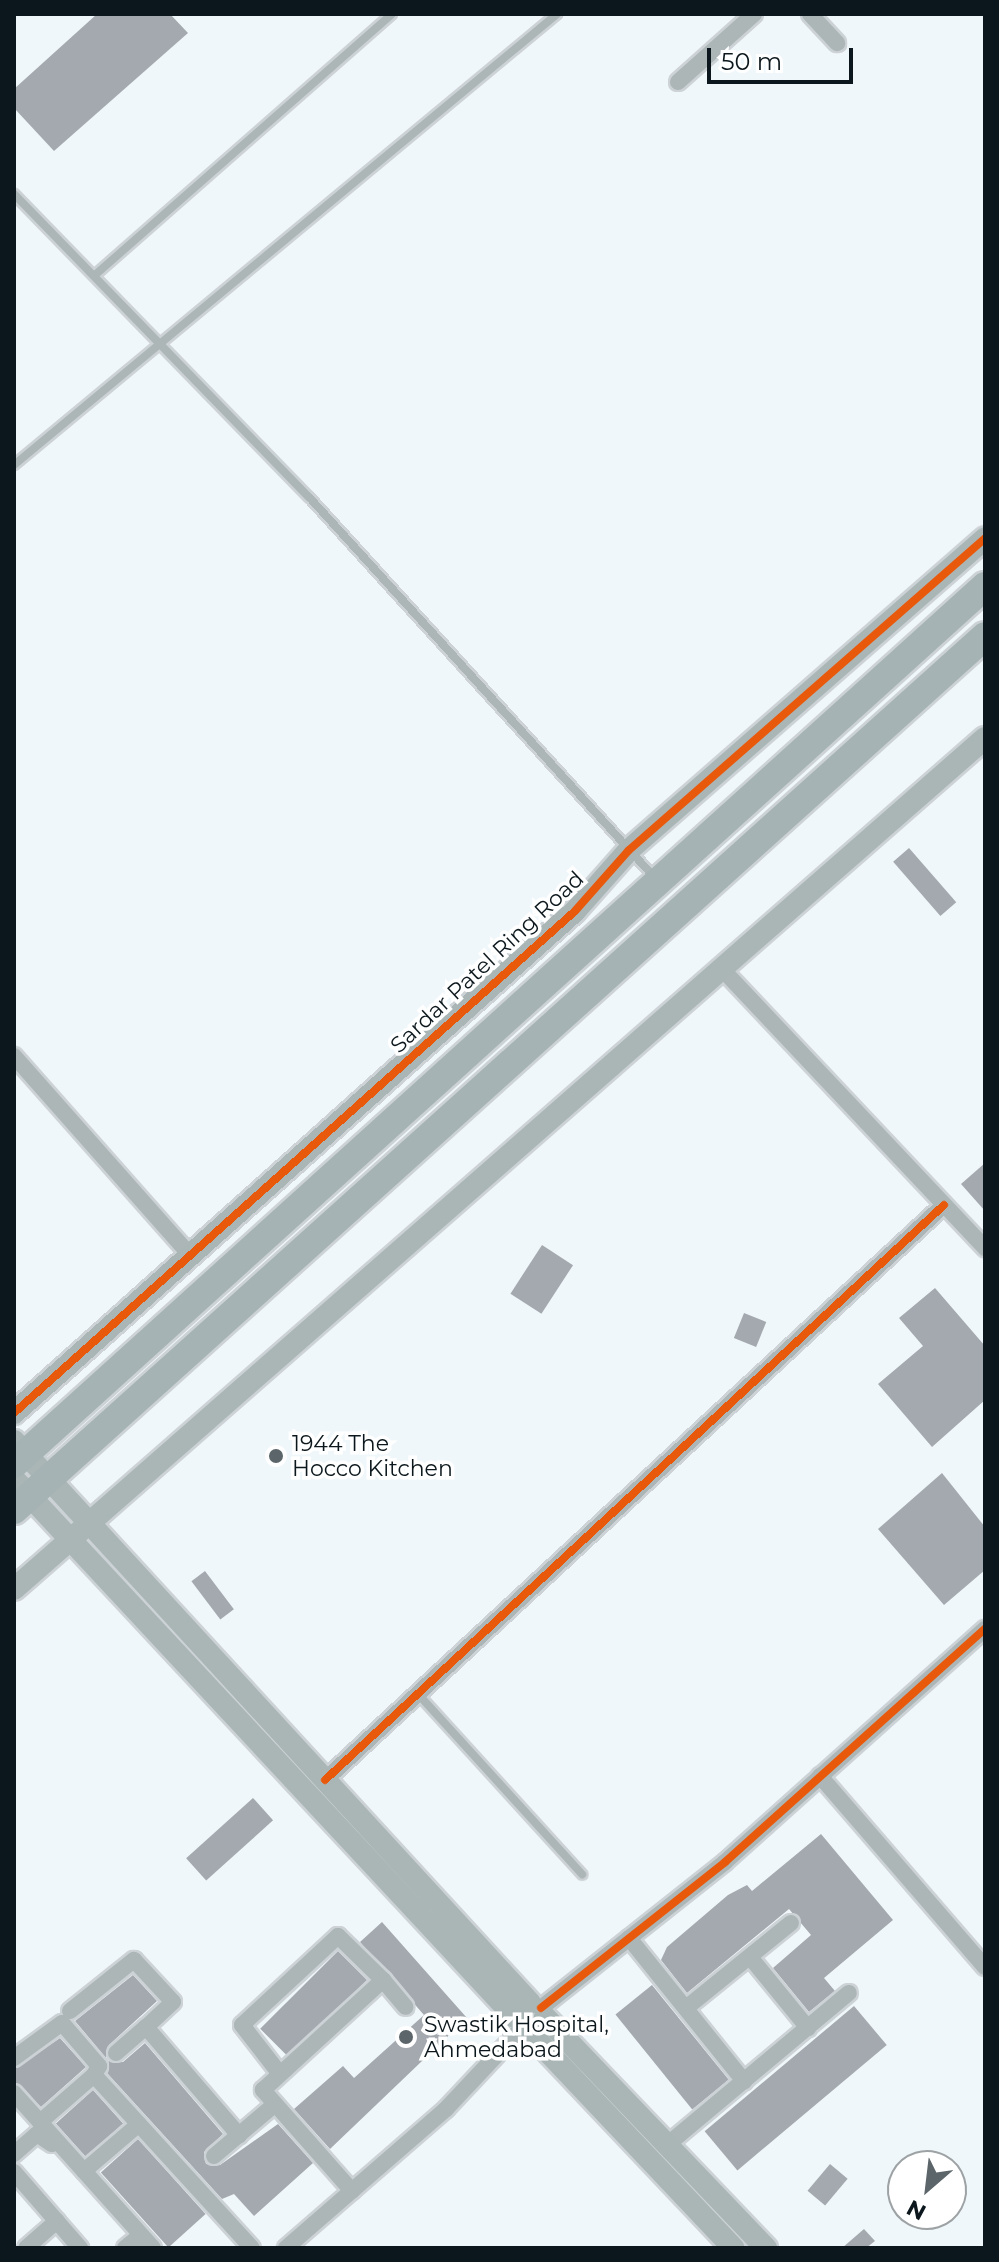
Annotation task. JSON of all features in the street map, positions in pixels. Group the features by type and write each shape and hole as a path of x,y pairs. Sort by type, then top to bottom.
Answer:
{"highway":[{"path":"19,1453 659,882 985,586"},
{"path":"26,1492 985,636"}],"street":[{"path":"678,82 754,14"},
{"path":"810,14 837,43"},
{"name":"Sardar Patel Ring Road","path":"14,1413 188,1253 575,911 629,850 985,538"},
{"path":"14,1589 724,971 985,738"},
{"path":"724,971 985,1248"},
{"path":"14,1056 188,1253"},
{"path":"325,1780 944,1205"},
{"path":"19,1453 26,1492 67,1540 530,2018 667,2145 766,2248"},
{"path":"26,1492 89,1526 325,1780 733,2248"},
{"path":"286,2248 446,2109 530,2018 820,1776 985,1629"},
{"path":"820,1776 985,1967"},
{"path":"686,2008 791,1923"},
{"path":"280,2074 242,2025 326,1946 343,1935 406,2007"},
{"path":"629,1938 744,2081"},
{"path":"750,1957 808,2028"},
{"path":"70,2011 132,1959 173,2002 116,2053"},
{"path":"352,2191 263,2090 383,1980"},
{"path":"667,2145 849,1993"},
{"path":"14,2058 58,2021 99,2066 94,2075 40,2122"},
{"path":"146,2027 239,2135"},
{"path":"94,2075 252,2248"},
{"path":"14,2093 153,2248"},
{"path":"214,2156 274,2105"},
{"path":"84,2171 139,2124"},
{"path":"14,2154 44,2135 134,2245"},
{"path":"14,2172 80,2248"},
{"path":"26,2248 57,2221"}],"lane":[{"path":"95,275 392,14"},
{"path":"14,465 557,14"},
{"path":"14,194 162,342 659,882"},
{"path":"418,1694 582,1874"}],"building":[{"path":"97,14 170,14 188,33 54,151 14,108 14,89"},
{"path":"909,848 956,902 940,916 893,862"},
{"path":"985,1163 985,1211 961,1184"},
{"path":"542,1245 573,1265 541,1314 510,1294"},
{"path":"935,1288 985,1346 985,1400 932,1447 878,1384 923,1346 899,1318"},
{"path":"744,1313 766,1322 756,1347 734,1338"},
{"path":"942,1473 985,1527 985,1570 944,1605 878,1529"},
{"path":"205,1571 234,1609 220,1620 191,1581"},
{"path":"253,1798 273,1820 206,1881 186,1858"},
{"path":"821,1834 893,1920 824,1978 835,1991 809,2012 773,1968 811,1935 789,1909 687,1993 661,1960 667,1947 728,1895 747,1885 752,1891"},
{"path":"382,1922 467,2018 330,2149 294,2109 343,2066 354,2078 424,2015 360,1942"},
{"path":"338,1951 367,1980 289,2058 260,2029"},
{"path":"133,1975 157,2001 109,2045 106,2058 75,2021"},
{"path":"652,1985 729,2080 692,2109 615,2015"},
{"path":"854,2006 887,2045 737,2170 705,2131"},
{"path":"60,2038 86,2067 41,2107 14,2082 14,2069"},
{"path":"145,2043 223,2134 204,2152 206,2164 220,2165 278,2124 313,2163 254,2216 234,2194 222,2199 107,2073 108,2061 123,2062"},
{"path":"93,2090 123,2123 86,2157 56,2123"},
{"path":"138,2139 206,2214 168,2248 101,2172"},
{"path":"830,2164 848,2179 825,2206 808,2191"},
{"path":"864,2229 875,2241 866,2248 842,2248"}],"cycle path":[{"path":"14,1413 575,911 629,850 985,538"},
{"path":"325,1780 944,1205"},
{"path":"541,2008 725,1862 985,1629"}],"place":[{"name":"1944 The Hocco Kitchen","path":"276,1456"},
{"name":"Swastik Hospital, Ahmedabad","path":"406,2037"}]}
